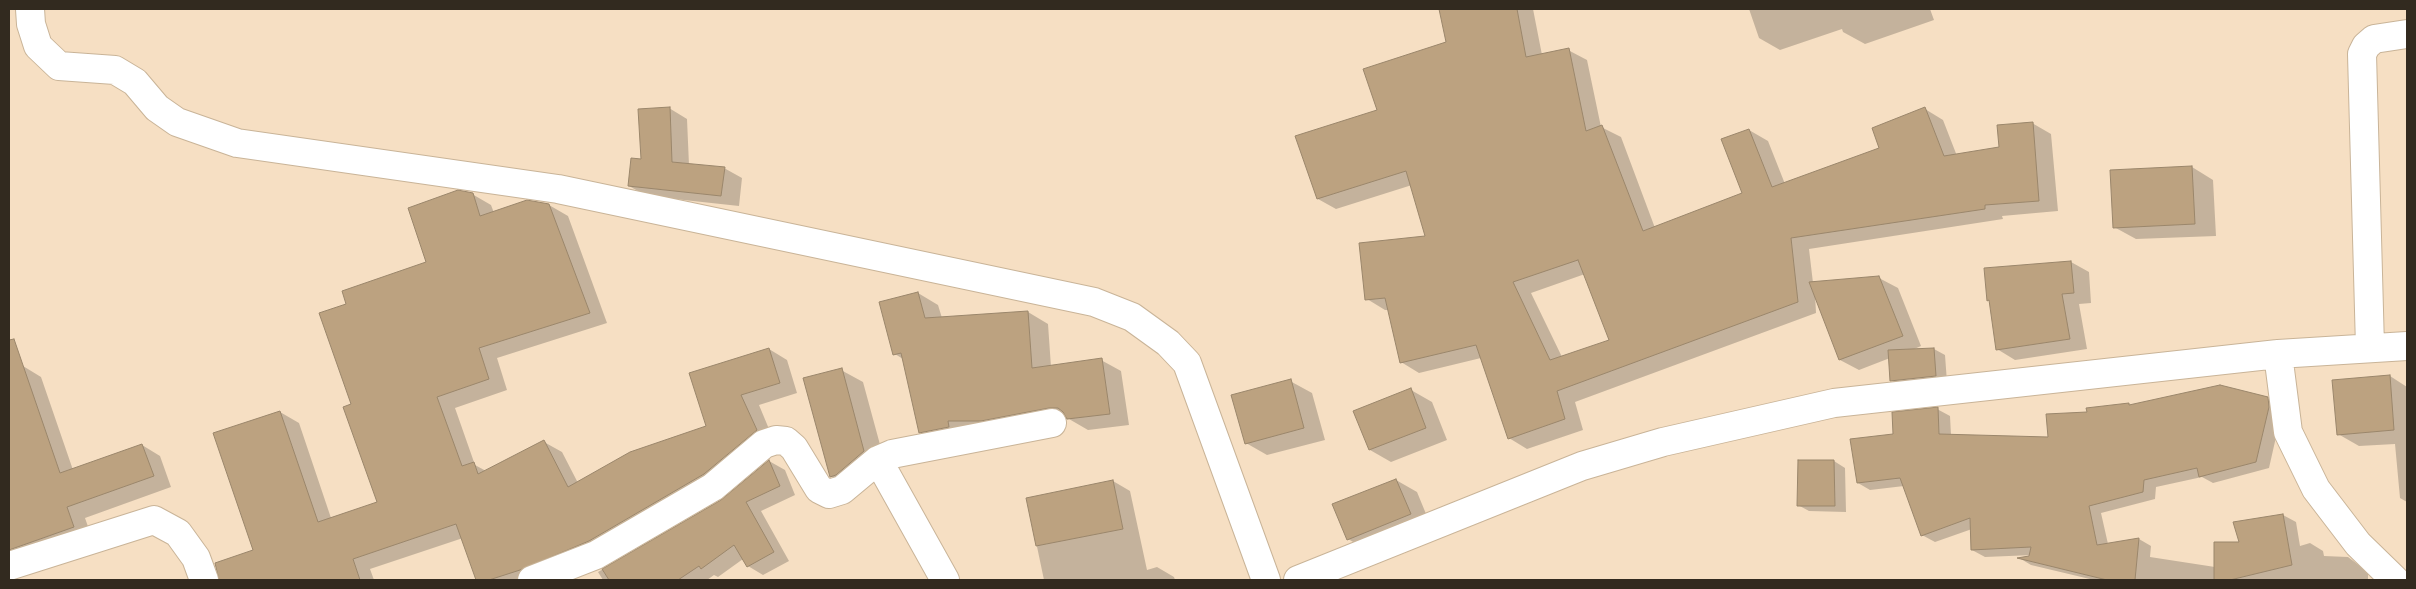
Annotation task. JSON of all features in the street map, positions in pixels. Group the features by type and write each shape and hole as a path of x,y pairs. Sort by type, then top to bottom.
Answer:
{"street":[{"path":"30,9 31,24 38,46 59,66 115,70 135,82 157,108 177,122 237,144 558,189 1094,302 1132,317 1168,343 1186,363 1266,580"},
{"path":"2370,347 2362,54 2366,46 2374,39 2407,34"},
{"path":"1298,580 1582,466 1672,440 1834,403 2278,354 2407,346"},
{"path":"2278,354 2288,432 2316,489 2358,544 2395,580"},
{"path":"532,580 596,555 714,487 764,444 776,440 786,441 794,448 819,489 829,494 842,490 878,460 892,454 1052,423"},
{"path":"878,460 945,580"},
{"path":"9,566 154,520 178,533 196,558 204,580"}],"building":[{"path":"1439,9 1517,9 1526,57 1569,48 1586,131 1602,125 1643,231 1742,193 1721,139 1749,129 1772,187 1879,148 1872,128 1925,107 1944,156 1999,147 1997,125 2033,122 2039,201 1985,205 1985,209 1791,238 1798,302 1557,391 1565,419 1508,439 1476,345 1400,363 1385,298 1365,300 1359,243 1425,236 1406,171 1317,199 1295,136 1377,110 1363,69 1446,42","holes":["1578,260 1609,340 1550,360 1513,282"]},
{"path":"670,107 672,162 725,167 721,196 628,186 631,158 641,159 638,109"},
{"path":"2192,166 2195,224 2113,228 2110,170"},
{"path":"458,190 473,193 480,216 527,200 549,204 590,313 479,348 489,379 437,397 462,466 474,462 478,474 544,440 568,487 630,452 706,426 689,373 769,348 780,383 741,395 757,430 704,474 589,541 520,570 489,580 476,580 456,524 353,559 360,580 219,580 215,563 253,550 213,433 280,411 318,522 377,502 343,407 351,404 319,313 346,304 342,291 426,262 408,208"},
{"path":"2071,261 2074,293 2062,294 2070,339 1996,350 1989,300 1987,301 1984,268"},
{"path":"1879,276 1903,336 1839,360 1809,282"},
{"path":"918,292 925,318 1028,311 1032,368 1102,358 1110,414 1067,419 1058,408 1049,408 981,421 948,421 949,427 919,433 901,353 893,355 879,302"},
{"path":"14,339 60,473 142,444 154,476 67,507 74,527 9,550 9,340"},
{"path":"1934,348 1936,376 1890,381 1888,350"},
{"path":"842,368 864,451 836,475 830,477 803,378"},
{"path":"2390,375 2394,430 2337,435 2332,380"},
{"path":"1291,379 1304,428 1245,444 1231,395"},
{"path":"2220,385 2268,397 2269,407 2256,462 2199,477 2197,468 2144,480 2143,492 2089,506 2097,545 2139,538 2135,580 2107,580 2017,558 2029,556 2031,547 1971,550 1970,518 1921,536 1900,478 1857,483 1850,439 1893,434 1892,412 1938,407 1939,434 2048,437 2046,414 2087,412 2086,408 2129,403 2129,405"},
{"path":"1411,388 1426,428 1369,450 1353,411"},
{"path":"769,460 780,486 746,502 774,552 747,567 734,545 701,569 699,566 678,580 609,580 602,569 721,500"},
{"path":"1798,460 1834,460 1835,506 1797,506"},
{"path":"1396,479 1411,514 1347,540 1332,504"},
{"path":"1113,480 1123,529 1036,546 1026,498"},
{"path":"2283,514 2292,565 2230,580 2214,580 2214,542 2239,542 2233,522"}]}
